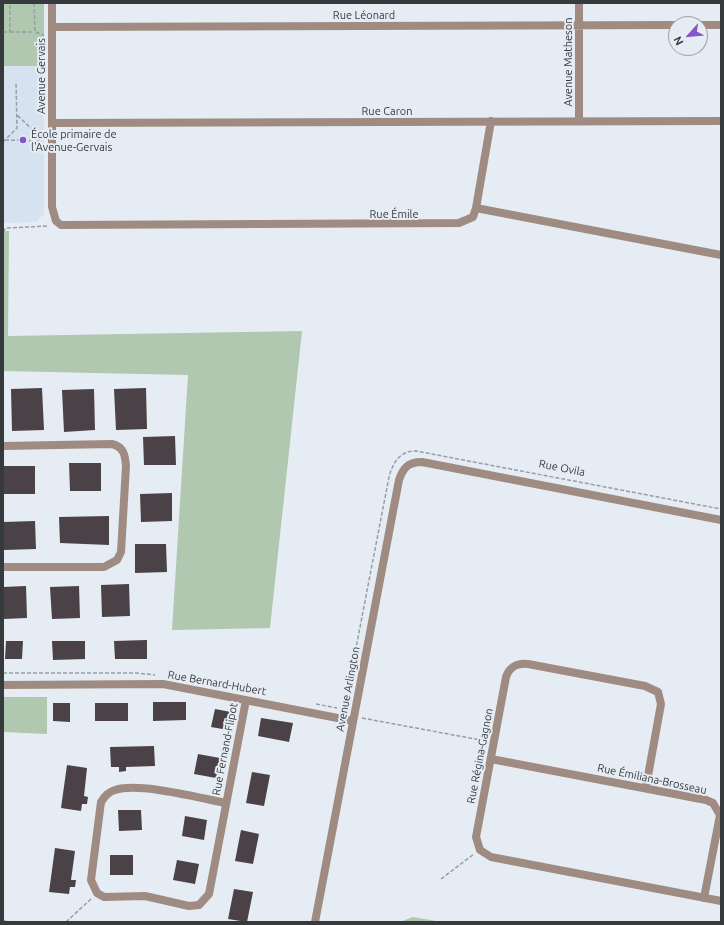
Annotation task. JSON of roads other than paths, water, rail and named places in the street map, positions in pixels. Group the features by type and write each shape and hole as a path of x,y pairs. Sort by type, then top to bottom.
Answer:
{"street":[{"name":"Avenue Gervais","path":"52,3 52,207 56,221"},
{"name":"Avenue Matheson","path":"579,3 579,121"},
{"name":"Rue Léonard","path":"52,27 668,25"},
{"path":"708,25 721,25"},
{"path":"491,121 476,208 721,255"},
{"name":"Rue Caron","path":"52,123 721,121"},
{"name":"Rue Émile","path":"56,221 68,226 448,224 466,221 473,217 476,208"},
{"path":"3,446 112,444 118,446 125,453 126,466 121,552 117,560 104,567 3,567"},
{"name":"Rue Ovila","path":"411,463 428,463 721,520"},
{"name":"Avenue Arlington","path":"315,922 399,480 404,468 411,463"},
{"name":"Rue Régina-Gagnon","path":"646,787 661,704 658,692 645,686 544,667 521,664 508,670 476,837 476,844 484,854 491,857 721,901"},
{"name":"Rue Bernard-Hubert","path":"3,685 163,684 353,721"},
{"name":"Rue Fernand-Flipot","path":"226,803 158,790 121,788 111,791 105,795 101,802 90,880 97,893 104,897 145,896 189,906 199,905 209,894 246,700"},
{"name":"Rue Émiliana-Brosseau","path":"491,759 646,787 706,800 713,803 720,815 704,898"}],"place":[{"name":"École primaire de l'Avenue-Gervais","path":"23,140"}]}
